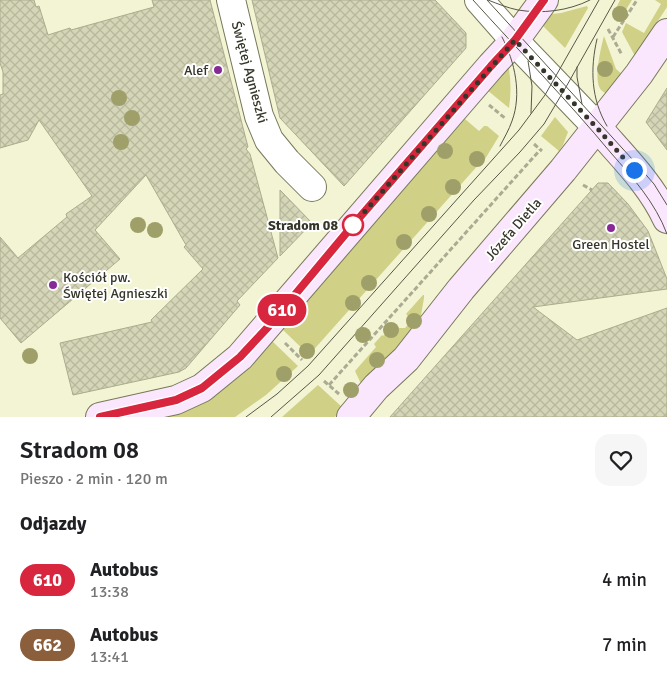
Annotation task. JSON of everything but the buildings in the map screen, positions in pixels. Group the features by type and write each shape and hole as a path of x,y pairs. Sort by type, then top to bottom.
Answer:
{"street":[{"name":"Świętej Agnieszki","path":"231,0 260,116 269,140 312,188"},
{"path":"480,0 640,177 667,220"},
{"path":"100,417 176,400 202,388 240,357 515,40 544,0"},
{"name":"Józefa Dietla","path":"351,417 376,387 406,359 460,289 563,170 639,74 667,34"}],"path":[{"path":"613,37 637,0"},
{"path":"608,29 624,61"},
{"path":"486,103 506,119"},
{"path":"329,385 540,150"},
{"path":"282,341 302,360"}],"shaded area":[{"path":"620,0 632,0 622,16 617,18 614,13"},
{"path":"655,0 667,0 667,7 635,56 622,32 626,23 644,33 661,4"},
{"path":"587,6 588,8 565,48 543,26 552,14"},
{"path":"604,36 616,69 623,75 608,94 601,90 598,79 598,63"},
{"path":"507,68 509,69 510,84 509,108 487,90"},
{"path":"555,117 568,132 559,151 541,136"},
{"path":"465,119 479,131 484,126 487,126 499,136 482,164 480,163 309,355 281,328"},
{"path":"423,295 420,321 362,386 355,371 376,347 374,344 394,324 399,328 405,328 410,322 406,314"},
{"path":"271,340 298,366 266,395 235,417 158,417"},
{"path":"318,385 343,408 335,417 282,417"}],"tram line":[{"path":"473,0 635,181 650,201 667,234"},
{"path":"487,0 633,160 654,184 667,205"},
{"path":"488,0 514,9 536,12 555,11 573,7 590,0"},
{"path":"246,417 277,394 308,366 519,130 545,95 599,0"},
{"path":"271,417 319,375 544,124 615,0"},
{"path":"500,146 515,111 517,89 514,67 502,37"},
{"path":"597,39 593,61 593,84 598,105 607,126"},
{"path":"528,61 532,86 531,113"},
{"path":"577,67 582,104"}],"bus line":[{"name":"610","path":"100,417 176,400 202,388 240,357 515,40 544,0"}],"place":[{"name":"Alef","path":"218,70"},
{"name":"Stradom 08","path":"353,225"},
{"name":"Green Hostel","path":"611,228"},
{"name":"Kościół pw. Świętej Agnieszki","path":"53,285"}],"route":[{"path":"353,225 515,40 634,170"}]}
